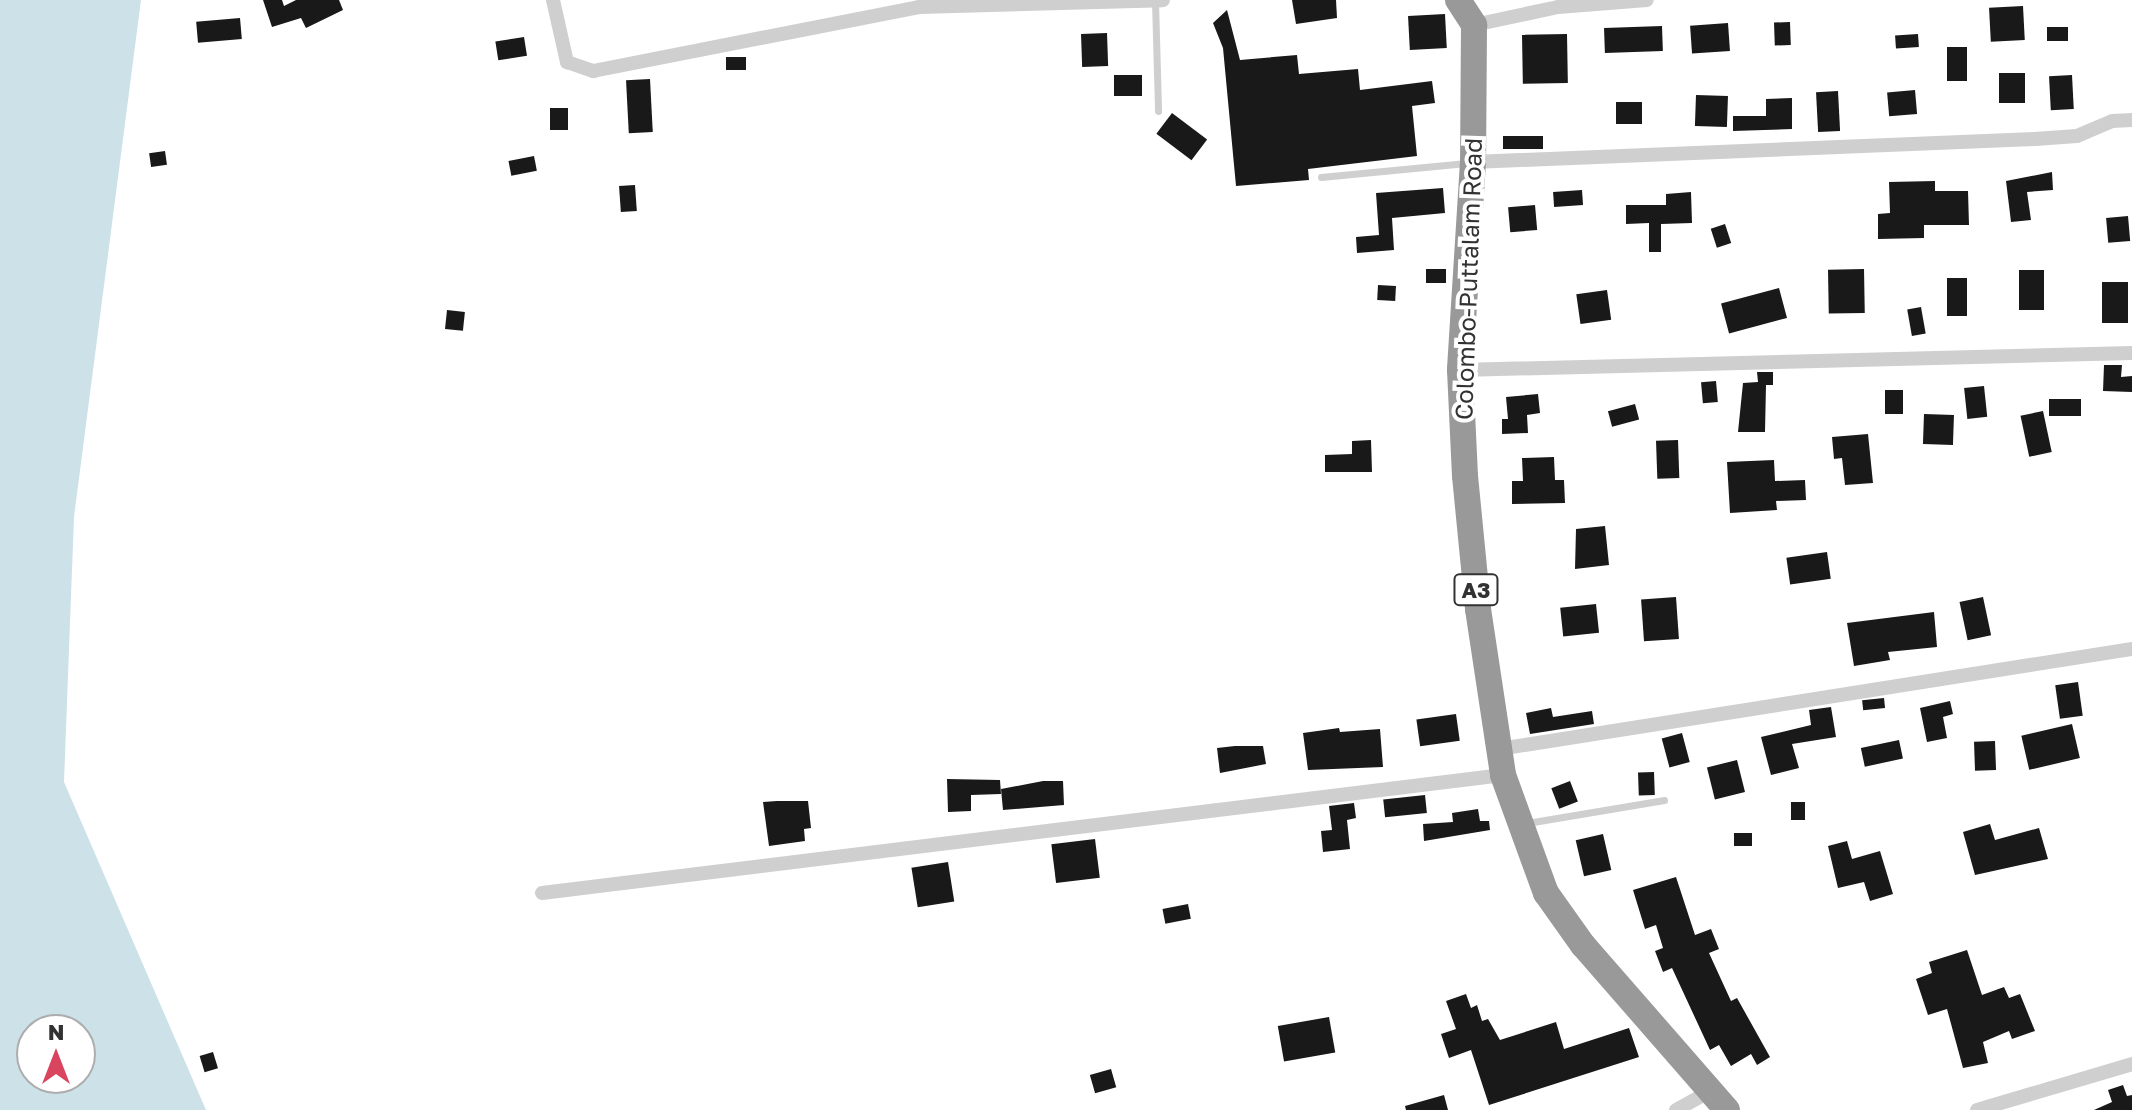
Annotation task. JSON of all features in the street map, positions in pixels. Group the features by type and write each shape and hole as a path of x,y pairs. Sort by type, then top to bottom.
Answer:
{"highway":[{"path":"1458,0 1474,25"},
{"name":"Colombo-Puttalam Road","path":"1474,25 1473,162 1460,370 1477,594 1503,775 1517,824 1546,893 1718,1100"}],"street":[{"path":"553,0 567,62 576,69 593,71 919,7 1159,1"},
{"path":"1474,25 1558,7 1647,0"},
{"path":"1473,162 2035,139 2077,136 2112,121 2132,120"},
{"path":"1460,370 2132,353"},
{"path":"1499,749 2132,649"},
{"path":"542,893 1503,775"},
{"path":"1977,1110 2132,1064"},
{"path":"1676,1110 1718,1100"}],"lane":[{"path":"1158,111 1159,1"},
{"path":"1321,177 1473,162"},
{"path":"1517,824 1664,800"}],"shaded area":[{"path":"0,0 141,0 74,517 64,782 206,1110 0,1110"}],"building":[{"path":"263,0 282,0 284,6 296,0 339,0 343,10 306,28 301,18 272,27"},
{"path":"1292,0 1336,0 1337,18 1296,24"},
{"path":"2023,6 2025,40 1991,42 1989,8"},
{"path":"1227,10 1240,60 1297,55 1299,74 1358,69 1360,90 1432,81 1435,103 1412,106 1417,156 1308,169 1309,180 1236,186 1223,48 1213,23"},
{"path":"1445,14 1447,48 1410,50 1408,16"},
{"path":"240,18 242,39 198,43 196,22"},
{"path":"1790,22 1791,45 1775,46 1774,23"},
{"path":"1728,23 1730,51 1692,54 1690,26"},
{"path":"1662,26 1663,51 1605,53 1604,28"},
{"path":"2047,27 2068,27 2068,41 2047,41"},
{"path":"1107,33 1108,66 1082,67 1081,34"},
{"path":"1567,34 1568,83 1523,84 1522,35"},
{"path":"1918,34 1919,47 1896,49 1895,36"},
{"path":"524,37 527,56 498,60 495,42"},
{"path":"1947,47 1967,47 1967,81 1947,81"},
{"path":"726,57 746,57 746,70 726,70"},
{"path":"1999,73 2025,73 2025,103 1999,103"},
{"path":"1114,75 1142,75 1142,96 1114,96"},
{"path":"2072,75 2074,109 2051,110 2049,76"},
{"path":"650,79 653,132 629,133 626,80"},
{"path":"1915,90 1917,114 1889,116 1887,92"},
{"path":"1838,91 1840,131 1818,132 1816,92"},
{"path":"1696,95 1728,96 1727,127 1695,126"},
{"path":"1792,98 1792,129 1733,131 1733,116 1766,116 1766,99"},
{"path":"1616,102 1642,102 1642,124 1616,124"},
{"path":"550,108 568,108 568,130 550,130"},
{"path":"1172,113 1207,139 1191,160 1156,134"},
{"path":"1503,136 1543,136 1543,149 1503,149"},
{"path":"165,151 167,165 151,167 149,153"},
{"path":"534,156 537,171 511,176 508,161"},
{"path":"2052,172 2053,190 2027,192 2031,220 2011,222 2006,181"},
{"path":"1935,181 1935,191 1968,191 1969,225 1924,225 1924,238 1878,239 1878,214 1890,213 1889,182"},
{"path":"635,185 637,211 621,212 619,186"},
{"path":"1443,188 1445,213 1392,218 1394,250 1357,253 1356,237 1379,235 1376,193"},
{"path":"1582,190 1583,205 1554,207 1553,192"},
{"path":"1691,192 1692,223 1661,224 1661,252 1649,252 1649,223 1626,224 1626,205 1666,205 1666,194"},
{"path":"1535,205 1537,230 1510,232 1508,207"},
{"path":"2128,216 2130,241 2108,243 2106,218"},
{"path":"1725,224 1731,243 1717,248 1711,229"},
{"path":"1426,269 1446,269 1446,283 1426,283"},
{"path":"1864,269 1865,313 1829,314 1828,270"},
{"path":"2019,270 2044,270 2044,310 2019,310"},
{"path":"1947,278 1967,278 1967,316 1947,316"},
{"path":"2102,282 2128,282 2128,323 2102,323"},
{"path":"1378,285 1396,286 1395,301 1377,300"},
{"path":"1779,288 1787,318 1729,333 1721,304"},
{"path":"1607,290 1611,320 1580,324 1576,294"},
{"path":"1921,307 1926,334 1912,336 1907,309"},
{"path":"447,310 465,312 463,331 445,329"},
{"path":"2104,365 2122,365 2121,377 2132,376 2132,392 2103,391"},
{"path":"1757,372 1773,372 1773,385 1766,385 1765,432 1738,432 1743,383 1758,382"},
{"path":"1716,381 1718,402 1703,403 1701,382"},
{"path":"1984,386 1987,417 1967,419 1964,388"},
{"path":"1885,390 1903,390 1903,414 1885,414"},
{"path":"1538,394 1540,413 1527,415 1528,433 1502,434 1502,419 1508,419 1506,397"},
{"path":"2049,399 2081,399 2081,416 2049,416"},
{"path":"1635,404 1639,419 1612,427 1608,411"},
{"path":"2043,411 2052,452 2029,457 2021,416"},
{"path":"1924,414 1954,415 1953,445 1923,444"},
{"path":"1868,434 1873,483 1845,485 1842,458 1834,459 1832,437"},
{"path":"1371,440 1372,472 1325,472 1325,455 1352,454 1352,441"},
{"path":"1678,440 1679,478 1657,479 1656,441"},
{"path":"1554,457 1555,480 1564,480 1565,503 1512,504 1512,481 1523,481 1522,458"},
{"path":"1774,460 1775,481 1805,480 1806,500 1776,501 1777,510 1730,513 1727,462"},
{"path":"1605,526 1609,565 1575,569 1576,529"},
{"path":"1827,552 1831,579 1790,584 1786,558"},
{"path":"1676,597 1679,639 1644,641 1641,599"},
{"path":"1983,597 1991,635 1968,640 1960,602"},
{"path":"1596,604 1599,633 1563,637 1560,608"},
{"path":"1934,612 1937,647 1888,652 1890,660 1854,666 1847,623"},
{"path":"2078,682 2083,716 2060,719 2055,685"},
{"path":"1884,698 1885,708 1863,710 1862,700"},
{"path":"1950,701 1953,714 1943,717 1947,738 1927,742 1920,708"},
{"path":"1831,707 1836,737 1792,744 1799,768 1771,775 1761,737 1811,725 1809,710"},
{"path":"1551,708 1553,717 1592,711 1594,724 1530,734 1526,713"},
{"path":"1456,714 1460,741 1420,746 1416,720"},
{"path":"2072,724 2080,758 2029,770 2021,736"},
{"path":"1339,728 1340,732 1380,729 1383,767 1308,770 1303,733"},
{"path":"1682,733 1690,762 1669,767 1662,738"},
{"path":"1899,740 1903,759 1865,767 1861,748"},
{"path":"1995,741 1996,770 1975,771 1974,742"},
{"path":"1263,746 1266,764 1220,773 1217,748"},
{"path":"1737,760 1745,792 1715,800 1707,767"},
{"path":"1654,772 1655,795 1639,796 1638,773"},
{"path":"947,779 1000,780 1001,794 971,795 971,811 948,812"},
{"path":"1043,781 1063,781 1064,805 1003,810 1001,789"},
{"path":"1570,781 1578,802 1559,809 1551,788"},
{"path":"1425,795 1427,813 1385,817 1383,799"},
{"path":"808,801 811,828 804,829 805,841 769,846 763,802"},
{"path":"1791,802 1805,802 1805,820 1791,820"},
{"path":"1354,803 1356,818 1347,820 1350,849 1323,852 1321,831 1332,830 1329,806"},
{"path":"1478,809 1480,821 1489,821 1490,830 1424,841 1423,824 1453,822 1452,813"},
{"path":"1990,824 1995,840 2039,828 2048,859 1975,875 1963,832"},
{"path":"1734,833 1752,833 1752,846 1734,846"},
{"path":"1603,834 1611,870 1584,876 1576,840"},
{"path":"1095,839 1100,878 1056,883 1051,844"},
{"path":"1847,841 1852,859 1880,851 1893,894 1870,901 1864,882 1838,888 1828,846"},
{"path":"948,862 954,902 918,907 911,868"},
{"path":"1676,877 1695,935 1711,929 1719,949 1709,953 1731,1001 1737,998 1770,1057 1757,1065 1751,1054 1731,1066 1719,1045 1710,1050 1672,968 1663,972 1655,951 1663,948 1656,925 1645,929 1633,890"},
{"path":"1188,904 1191,919 1165,924 1162,909"},
{"path":"1967,950 1982,995 2004,987 2009,998 2020,994 2035,1031 2012,1039 2009,1031 1983,1042 1988,1063 1963,1068 1947,1009 1928,1015 1916,979 1932,973 1929,962"},
{"path":"1466,994 1471,1008 1477,1005 1482,1021 1488,1019 1500,1040 1556,1022 1564,1049 1629,1028 1639,1057 1489,1105 1471,1050 1449,1058 1441,1034 1456,1029 1446,1001"},
{"path":"1329,1017 1335,1052 1284,1061 1278,1026"},
{"path":"213,1052 218,1068 205,1072 200,1056"},
{"path":"1111,1069 1116,1087 1095,1093 1090,1075"},
{"path":"2123,1085 2127,1096 2132,1095 2132,1110 2094,1110 2112,1102 2108,1090"},
{"path":"1444,1095 1448,1110 1406,1110 1405,1106"}]}
